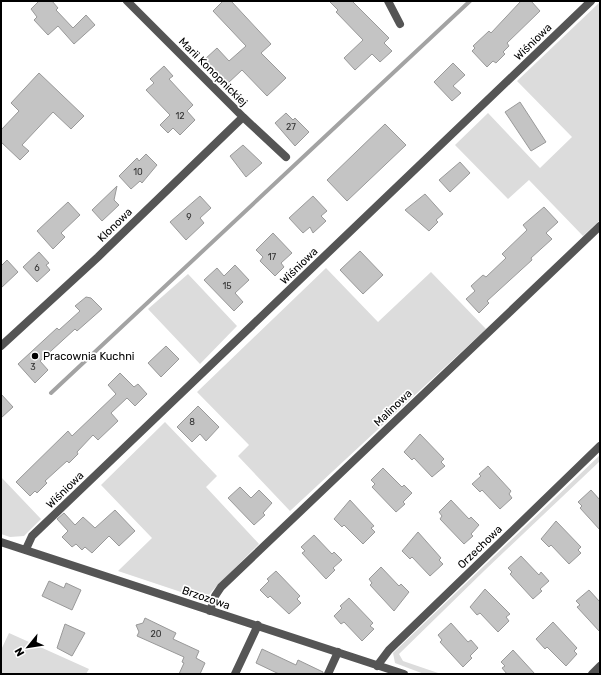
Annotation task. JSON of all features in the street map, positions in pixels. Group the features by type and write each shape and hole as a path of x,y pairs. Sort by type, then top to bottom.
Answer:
{"street":[{"name":"Marii Konopnickiej","path":"127,1 243,117 286,157"},
{"path":"388,1 400,24"},
{"name":"Wiśniowa","path":"26,549 32,536 591,1"},
{"name":"Klonowa","path":"1,346 98,257 243,117"},
{"name":"Malinowa","path":"210,611 215,596 221,587 600,226"},
{"name":"Orzechowa","path":"377,666 389,650 600,446"},
{"name":"Brzozowa","path":"1,542 404,674"},
{"path":"235,674 258,625"},
{"path":"328,674 338,652"},
{"path":"592,674 600,666"}],"shaded area":[{"path":"600,2 600,220 583,236 529,180 508,199 455,145 488,113 540,168 572,137 517,81"},
{"path":"326,268 378,322 431,272 486,329 290,511 238,456 249,445 197,392"},
{"path":"188,274 237,326 200,364 148,309"},
{"path":"165,422 217,476 206,487 259,544 212,591 205,600 118,571 152,538 101,485"},
{"path":"600,455 600,461 399,654 403,661 441,674 424,674 395,663 393,653"},
{"path":"1,477 41,519 24,536 10,537 1,534"},
{"path":"9,633 89,669 86,674 1,674 1,650"}],"building":[{"path":"39,1 52,1 58,8 56,10 73,28 86,15 95,25 74,44 58,26 48,35 34,20 37,17 31,9"},
{"path":"223,1 231,1 271,44 261,53 286,78 267,96 242,70 227,84 204,60 217,48 229,61 246,46 213,11"},
{"path":"329,1 352,1 389,38 384,43 392,51 380,62 372,54 355,70 344,58 363,40 336,12 338,10"},
{"path":"521,1 531,1 540,11 507,43 509,46 503,52 505,54 496,63 493,61 487,67 472,51 475,48 473,46 489,31 491,33"},
{"path":"453,63 465,75 453,86 461,93 452,101 434,82"},
{"path":"164,66 173,76 169,79 193,105 187,111 195,120 180,135 173,128 168,133 160,125 170,115 146,90 154,83 150,79"},
{"path":"39,73 84,116 71,129 53,112 22,145 29,151 20,160 1,142 1,130 19,111 11,103"},
{"path":"520,102 546,142 531,151 505,112"},
{"path":"286,113 293,120 295,118 309,132 295,146 275,123"},
{"path":"385,124 406,145 347,201 327,180"},
{"path":"243,145 262,163 246,177 230,156"},
{"path":"146,154 157,165 142,183 140,181 131,189 119,176 137,158 139,161"},
{"path":"460,162 470,173 450,192 439,180"},
{"path":"117,186 114,200 119,205 102,221 92,210"},
{"path":"425,194 443,214 436,220 438,222 429,231 405,210"},
{"path":"200,196 211,208 200,218 204,223 186,240 170,222"},
{"path":"313,196 327,211 321,216 326,221 313,233 310,227 303,233 289,218"},
{"path":"68,202 80,215 61,233 65,237 53,249 37,231"},
{"path":"544,207 558,222 546,233 552,239 531,258 532,260 487,301 489,303 479,313 466,299 475,291 471,286 483,275 486,277 506,258 502,254 527,230 523,225"},
{"path":"273,233 292,253 281,263 284,267 275,276 260,261 263,257 256,250"},
{"path":"360,251 383,275 363,294 340,270"},
{"path":"39,252 49,263 46,265 50,270 37,282 23,267"},
{"path":"7,260 18,272 1,288 1,266"},
{"path":"235,265 249,280 235,293 243,302 234,311 204,280 217,268 224,276"},
{"path":"86,297 91,298 102,309 77,331 75,329 40,361 48,370 35,383 18,364 57,328 59,330 80,311 75,306"},
{"path":"166,346 179,359 161,377 148,363"},
{"path":"120,373 134,387 138,384 147,394 135,406 127,398 111,413 118,421 98,440 93,435 69,463 67,461 45,481 47,483 37,493 35,491 30,496 16,482 68,431 72,436 116,394 108,385"},
{"path":"1,394 13,407 1,418"},
{"path":"198,406 219,427 206,441 200,434 192,442 177,427"},
{"path":"420,434 444,459 441,462 445,466 432,477 414,458 412,460 404,452"},
{"path":"488,466 511,491 509,494 512,498 500,509 482,490 480,492 472,484 481,476 479,474"},
{"path":"383,468 402,487 404,485 412,493 403,502 405,504 396,512 372,487 375,484 371,480"},
{"path":"240,487 251,498 259,490 272,503 263,513 265,515 254,525 228,498"},
{"path":"591,490 600,500 600,530 580,508 582,506 578,502"},
{"path":"350,500 374,526 371,528 375,532 363,544 344,525 342,527 334,519"},
{"path":"451,500 469,519 471,517 479,525 471,534 473,536 464,544 440,519 442,516 439,512"},
{"path":"115,510 135,531 119,546 109,536 92,553 85,547 82,550 76,544 72,547 62,537 68,531 57,519 64,513 75,525 83,517 95,528"},
{"path":"556,521 581,547 578,550 581,553 569,564 551,545 549,547 541,539"},
{"path":"418,532 441,558 439,560 443,564 430,576 412,557 410,559 402,551"},
{"path":"314,535 332,554 334,552 342,560 333,568 335,570 326,579 302,553 305,551 301,547"},
{"path":"521,556 539,575 541,572 549,581 540,589 542,591 533,599 510,574 512,572 508,568"},
{"path":"381,567 399,586 401,584 409,592 394,611 370,585 372,583 369,579"},
{"path":"276,571 300,596 297,599 301,603 289,614 270,596 268,598 260,590 269,581 267,579"},
{"path":"49,581 64,588 66,583 81,590 72,610 42,596"},
{"path":"485,589 510,614 506,617 509,621 498,632 480,613 477,615 470,607"},
{"path":"589,590 600,602 600,632 577,607 580,605 576,601"},
{"path":"349,598 373,623 370,626 374,629 362,641 344,622 341,624 334,616 342,608 340,606"},
{"path":"145,618 176,633 173,639 199,651 196,658 205,663 200,674 179,674 184,663 182,662 184,657 137,636 139,632 136,625 143,623"},
{"path":"553,622 577,648 574,651 577,654 566,666 547,647 545,649 536,639"},
{"path":"451,623 468,642 471,640 478,648 470,656 472,658 463,667 440,642 442,640 438,635"},
{"path":"65,624 85,633 72,656 57,648"},
{"path":"262,649 296,665 298,660 323,672 323,674 279,674 256,663"},
{"path":"513,650 535,674 507,674 502,668 505,666 501,662"}],"waterway":[{"path":"51,393 470,1"}],"place":[{"name":"Pracownia Kuchni","path":"35,356"}]}
